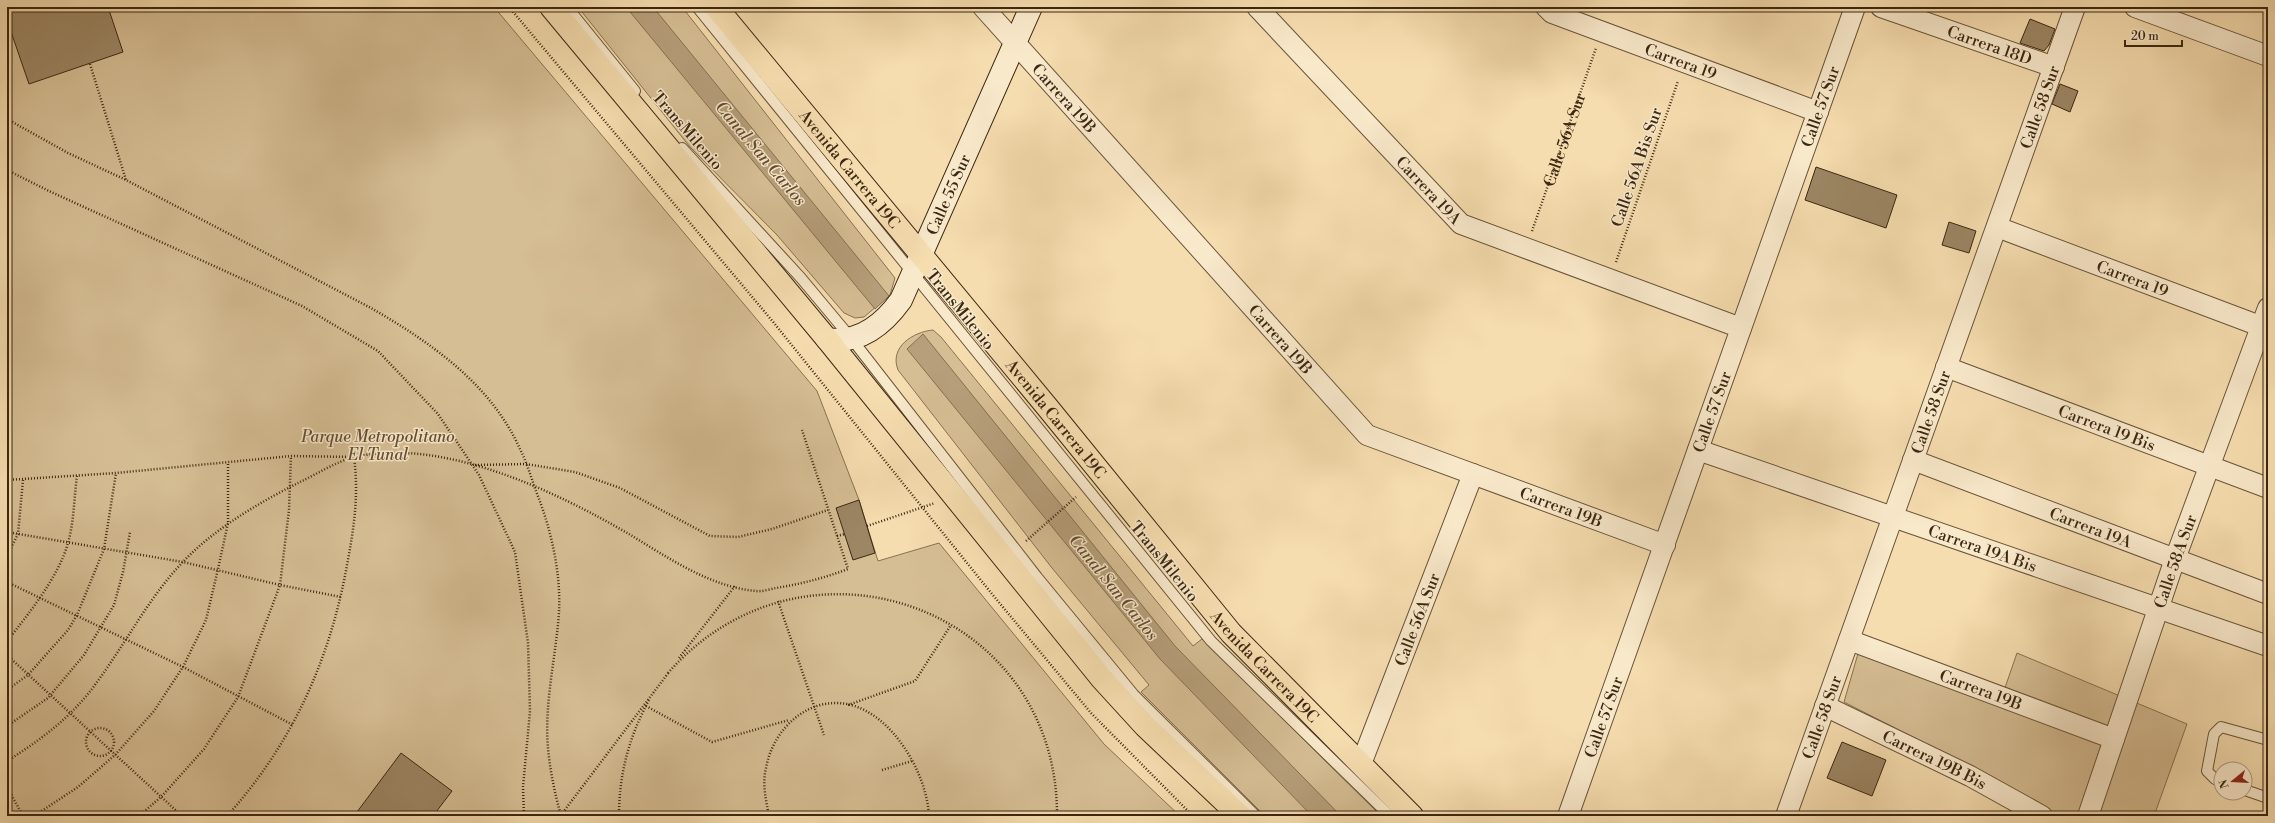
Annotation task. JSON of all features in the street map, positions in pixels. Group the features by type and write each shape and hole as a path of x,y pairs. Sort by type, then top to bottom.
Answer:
{"main road":[{"path":"551,7 827,339 1123,703 1240,816"},
{"name":"Avenida Carrera 19C","path":"716,7 917,265 1231,633 1412,816"}],"street":[{"name":"Carrera 19B","path":"983,7 1367,435 1664,545"},
{"name":"Calle 55 Sur","path":"827,339 851,338 866,333 886,318 901,300 1031,7"},
{"name":"Carrera 19A","path":"1257,7 1461,224 1741,328"},
{"name":"Carrera 19","path":"1546,7 1552,13 1818,112"},
{"name":"Calle 57 Sur","path":"1568,816 1855,7"},
{"name":"Carrera 18D","path":"1881,7 2054,66"},
{"name":"Calle 58 Sur","path":"1786,816 2075,7"},
{"path":"2135,7 2268,56"},
{"name":"Carrera 19","path":"1997,227 2266,321"},
{"name":"Calle 58A Sur","path":"2088,816 2175,559 2209,466 2266,321"},
{"name":"Carrera 19 Bis","path":"1946,367 2268,488"},
{"name":"Carrera 19A Bis","path":"1698,450 2268,646"},
{"name":"Carrera 19A","path":"1913,460 2268,594"},
{"name":"Calle 56A Sur","path":"1361,764 1473,474"},
{"name":"Carrera 19B","path":"1849,640 2114,740"},
{"name":"Carrera 19B Bis","path":"1825,706 1970,776 2042,816"}],"lane":[{"name":"TransMilenio","path":"567,7 640,97"},
{"name":"TransMilenio","path":"697,7 917,265 1210,640 1390,816"},
{"name":"TransMilenio","path":"675,140 791,267 851,338 1037,577 1134,695 1256,816"},
{"path":"2213,778 2207,771 2214,734 2221,727 2268,740"},
{"path":"2253,793 2268,798"}],"path":[{"path":"509,7 774,323 1091,713 1193,816"},
{"name":"Calle 56A Sur","path":"1526,248 1602,31"},
{"name":"Calle 56A Bis Sur","path":"1610,279 1685,62"},
{"path":"90,64 126,180"},
{"path":"7,119 68,153 126,180 371,308 410,330 440,352 478,387 501,416 520,448 546,516 556,564 559,611 550,697 548,747 553,786 561,816"},
{"path":"7,170 51,192 302,306 378,352 438,414 472,466 515,552 528,643 530,711 523,787 524,816"},
{"path":"7,480 116,473 291,456 354,457 409,452 517,478 582,507 680,564 723,583 757,591 817,581 848,569 802,430"},
{"path":"139,816 162,796 204,750 238,697 280,586 291,487 291,456"},
{"path":"7,760 36,743 70,713 96,685 159,589 183,562 228,523 291,487 354,457"},
{"path":"227,816 252,788 293,725 319,670 341,597 354,523 358,486 354,457"},
{"path":"34,816 78,787 115,755 154,711 183,667 206,620 218,569 228,523 228,463"},
{"path":"472,466 526,464 575,472 620,488 710,536 738,537 772,529 828,510"},
{"path":"7,690 28,674 68,630 77,615 104,549 116,473"},
{"path":"7,641 40,598 68,543 77,476"},
{"path":"7,556 18,534 23,480"},
{"path":"1026,542 1077,496"},
{"path":"867,526 954,497"},
{"path":"7,532 183,562 218,569 280,586 341,597"},
{"path":"7,726 50,695 84,655 114,605 127,553 130,532"},
{"path":"837,536 845,534"},
{"path":"7,582 183,667 293,725"},
{"path":"561,816 735,586"},
{"path":"668,673 691,649 718,628 748,612 778,601 814,594 865,595 915,607 951,625 975,642 1000,665 1030,707 1044,739 1050,761 1056,789 1057,816"},
{"path":"778,601 824,735"},
{"path":"847,705 915,681 951,625"},
{"path":"7,655 182,816"},
{"path":"618,816 620,787 626,756 636,726 658,686"},
{"path":"646,706 712,742 790,720 815,706 836,703 862,709 887,726 912,760 923,782 929,816"},
{"path":"769,816 764,794 766,768 774,744 790,720"},
{"path":"97,728 110,732 114,741 111,751 100,756 96,756 88,750 86,741 90,732 97,728"},
{"path":"882,770 912,760"},
{"path":"7,787 23,816"}],"green space":[{"name":"Parque Metropolitano El Tunal","path":"7,7 494,7 817,391 859,500 878,561 939,543 1104,744 1180,816 7,816"},
{"path":"578,7 682,7 895,278 890,295 864,317 855,318 844,313 777,235 690,147"},
{"path":"933,330 941,337 1193,646 1202,639 1381,816 1265,816 1141,692 1149,685 1052,568 898,370 896,362 897,354 905,342 911,337 925,331"},
{"path":"1859,650 2000,702 2017,653 2187,724 2154,816 2055,816 1987,775 1844,702"}],"water":[{"name":"Canal San Carlos","path":"626,7 653,7 889,296 875,309"},
{"name":"Canal San Carlos","path":"923,334 1175,646 1341,816 1312,816 1160,659 907,349"}],"building":[{"path":"7,7 108,7 123,52 29,84 7,20"},
{"path":"2030,19 2055,29 2049,45 2044,51 2020,43"},
{"path":"2060,84 2078,91 2070,112 2052,104"},
{"path":"1816,167 1897,195 1886,228 1805,200"},
{"path":"1949,222 1976,231 1969,253 1942,245"},
{"path":"859,500 875,553 853,560 836,508"},
{"path":"1842,742 1886,760 1872,796 1827,778"},
{"path":"401,753 452,791 433,816 354,816"}]}
